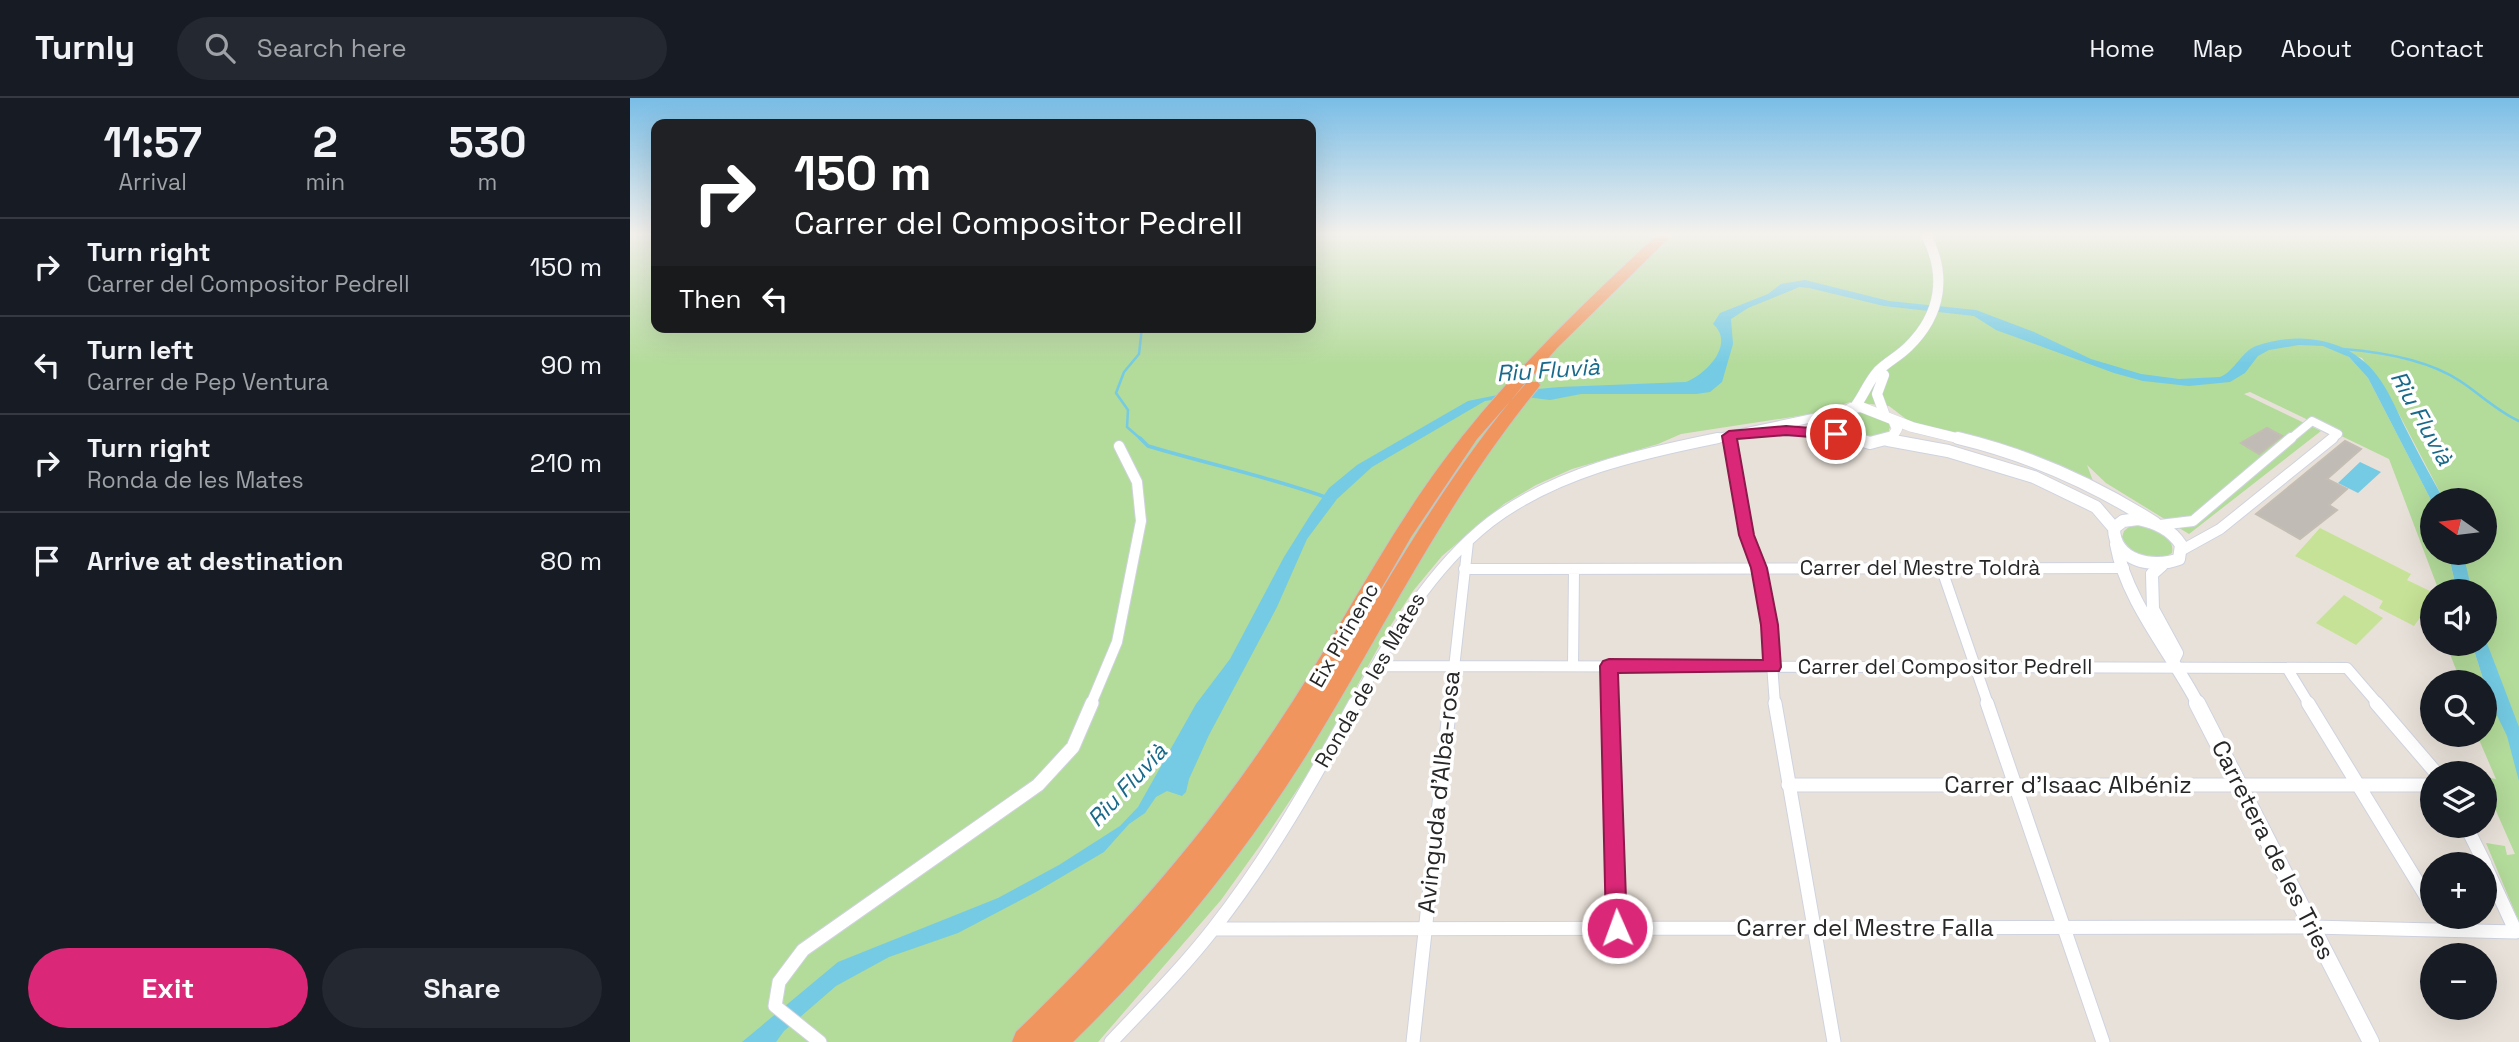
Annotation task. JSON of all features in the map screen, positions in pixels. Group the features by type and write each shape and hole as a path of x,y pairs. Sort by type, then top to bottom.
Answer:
{"highway":[{"name":"Eix Pirinenc","path":"1026,1042 1146,918 1215,833 1285,733 1418,512 1481,435 1538,358 1622,277"},
{"name":"Eix Pirinenc","path":"1053,1042 1122,972 1193,893 1258,808 1304,740 1481,435 1638,277"}],"street":[{"path":"1940,277 1934,313 1914,341 1878,371 1839,423 1848,435 1868,442 1888,440 1948,451 2034,477 2087,501 2102,511 2114,528 2130,519 2157,524 2193,521 2312,422 2338,434 2220,530 2182,550 2174,562 2162,565 2139,561 2116,544"},
{"path":"1888,440 1897,429 1876,398 1877,388 1896,358"},
{"path":"1850,410 1870,408 2059,471 2124,502 2174,534 2182,550"},
{"name":"Ronda de les Mates","path":"1111,1042 1214,929 1293,812 1376,666 1426,585 1468,542 1510,508 1575,475 1645,452 1760,431 1850,410"},
{"name":"Ronda de les Mates","path":"1760,431 1848,435"},
{"path":"1729,436 1746,535 1759,568 1769,625 1775,702 1812,928 1815,931 1834,1042"},
{"path":"817,1039 775,1006 779,982 803,950 1038,785 1073,747 1117,642 1140,521 1137,482 1119,446"},
{"name":"Carretera de les Tries","path":"2114,528 2116,549 2166,653 2176,663 2371,1042"},
{"name":"Avinguda d'Alba-rosa","path":"1413,1042 1468,542"},
{"name":"Carretera de les Tries","path":"2162,565 2152,574 2153,608 2177,653 2176,663"},
{"path":"1941,567 2103,1042"},
{"name":"Carrer del Mestre Toldrà","path":"1464,569 2124,568"},
{"path":"1573,666 1574,569"},
{"name":"Carrer del Compositor Pedrell","path":"1376,666 1975,667 2176,663 2347,668 2426,761"},
{"path":"1609,666 1617,928"},
{"path":"2287,668 2420,886"},
{"name":"Carrer d'Isaac Albéniz","path":"1788,785 2420,785"},
{"name":"Carrer del Mestre Falla","path":"1214,929 2312,927 2516,932 2497,891"}],"green space":[{"path":"630,277 651,277 651,333 1316,333 1316,277 2519,277 2519,922 2497,869 2497,852 2490,852 2486,843 2505,846 2507,855 2515,854 2497,813 2497,761 2488,761 2482,747 2497,747 2497,670 2487,670 2486,656 2497,656 2497,579 2465,579 2462,565 2497,565 2497,488 2438,488 2399,414 2362,358 2334,349 2349,357 2368,378 2425,488 2420,488 2420,541 2389,459 2250,392 2244,394 2321,431 2189,534 2106,483 2087,465 2093,481 1910,422 1889,406 1850,402 1818,413 1681,434 1658,444 1572,469 1536,485 1504,504 1442,556 1413,591 1389,628 1313,766 1259,847 1221,900 1098,1042 630,1042"},
{"path":"1864,411 1888,421 1888,433 1866,436 1850,430 1846,426 1847,417 1852,413"},
{"path":"2130,526 2144,526 2165,534 2172,546 2172,553 2151,558 2137,553 2122,537"},
{"path":"2320,528 2411,574 2407,580 2420,586 2420,618 2414,626 2379,608 2383,601 2295,556"},
{"path":"2429,565 2451,565 2454,579 2434,579"},
{"path":"2344,595 2383,618 2356,645 2316,623"},
{"path":"2451,656 2476,656 2480,670 2456,670"}],"water":[{"path":"1805,280 1889,301 1976,310 2034,332 2091,359 2141,374 2179,379 2220,377 2251,349 2273,341 2308,339 2325,342 2356,356 2370,367 2381,381 2437,488 2425,488 2368,378 2349,357 2323,346 2299,345 2269,350 2258,356 2245,373 2230,382 2189,386 2143,381 1996,330 1974,316 1884,306 1799,287 1748,308 1731,319 1733,344 1722,382 1710,392 1581,394 1550,400 1517,396 1485,401 1372,467 1337,499 1307,539 1277,607 1209,735 1182,796 1167,791 1156,797 1145,813 1129,824 1104,852 1036,892 958,933 889,957 836,986 784,1031 776,1042 742,1042 838,962 998,898 1059,865 1120,826 1138,807 1196,704 1230,659 1284,557 1311,514 1329,488 1357,465 1468,401 1517,391 1560,387 1686,382 1703,372 1716,357 1721,340 1713,324 1720,313 1768,294 1781,284"},
{"path":"2360,462 2381,472 2358,493 2338,483"},
{"path":"2451,565 2466,565 2469,579 2454,579"},
{"path":"2476,656 2492,656 2519,727 2519,781 2507,736 2497,715 2497,670 2480,670"}],"building":[{"path":"2267,428 2282,436 2259,454 2241,443"},
{"path":"2345,441 2361,449 2327,479 2347,489 2329,505 2337,510 2300,539 2256,514"}],"waterway":[{"path":"1141,333 1139,354 1124,372 1116,393 1128,410 1127,427 1142,440"},
{"name":"Riu Fluvià","path":"2343,349 2373,352 2433,367 2460,381 2519,421"},
{"path":"1142,440 1148,446 1328,498"}],"route":[{"path":"1617,928 1609,666 1772,667 1769,625 1759,568 1746,535 1729,436 1760,431 1836,434"}]}
